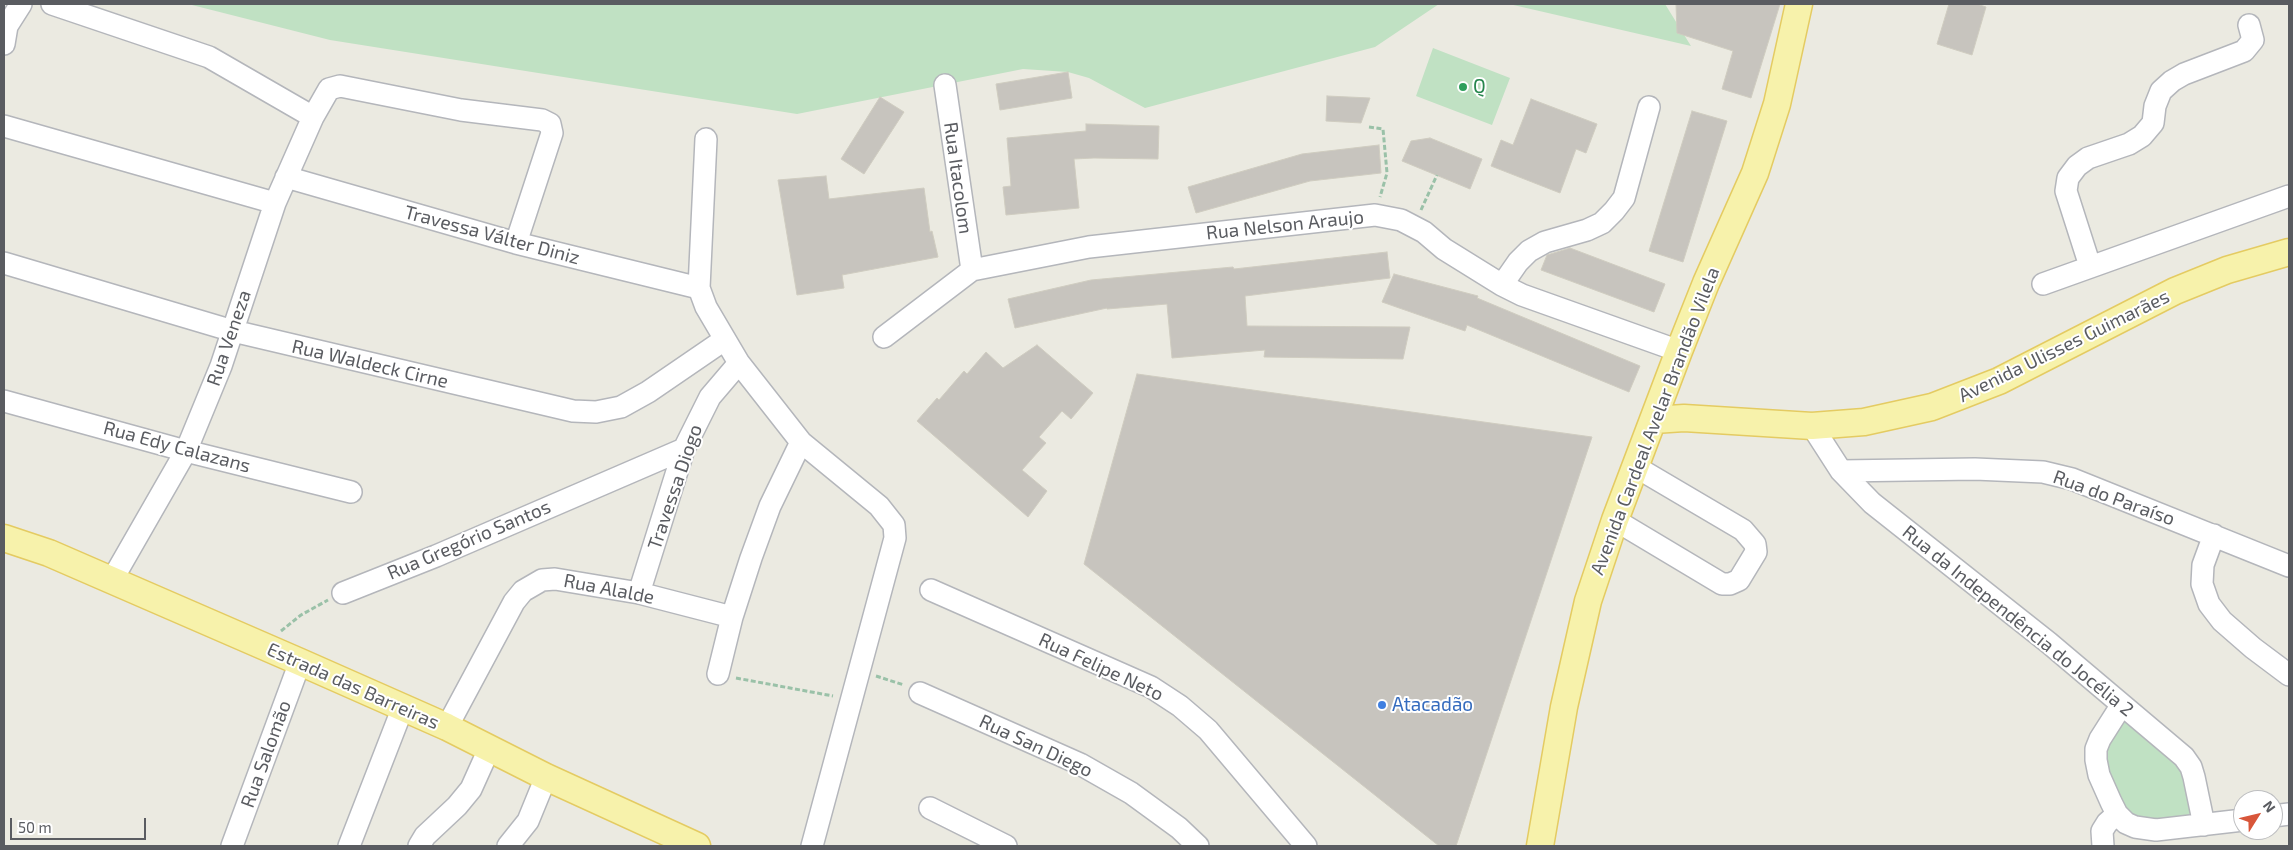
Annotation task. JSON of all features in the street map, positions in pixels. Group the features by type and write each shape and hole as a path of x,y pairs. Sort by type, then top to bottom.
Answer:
{"main road":[{"name":"Avenida Cardeal Avelar Brandão Vilela","path":"1540,846 1577,643 1588,601 1615,520 1679,351 1710,274 1755,173 1777,104 1799,4"},
{"name":"Avenida Ulisses Guimarães","path":"1654,420 1684,418 1812,426 1864,422 1899,416 1963,396 2035,364 2175,291 2227,270 2289,252"},
{"name":"Estrada das Barreiras","path":"4,538 49,553 447,727 662,839 697,846"}],"street":[{"path":"5,32 21,4"},
{"path":"52,4 209,57 313,117"},
{"path":"2090,266 2066,191 2068,178 2077,166 2088,158 2129,144 2142,136 2153,123 2155,106 2161,91 2172,81 2184,74 2244,51 2253,40 2249,25"},
{"name":"Rua Itacolom","path":"945,85 972,270"},
{"name":"Rua Veneza","path":"112,580 186,451 233,331 275,204 313,117 329,89 340,86 461,110 542,120 550,124 552,133 516,243"},
{"path":"1502,285 1529,250 1545,242 1594,227 1602,223 1614,211 1624,198 1649,106"},
{"path":"4,126 275,204"},
{"path":"706,139 699,288 706,307 739,363 801,442 879,506 894,524 895,538 812,846"},
{"name":"Travessa Válter Diniz","path":"286,177 516,243 699,288"},
{"path":"2043,284 2289,196"},
{"name":"Rua Nelson Araujo","path":"884,337 972,270 1089,248 1375,215 1401,220 1413,226 1444,249 1502,285 1542,304 1679,351"},
{"name":"Rua Waldeck Cirne","path":"4,262 233,331 573,411 596,412 621,406 648,392 724,340"},
{"name":"Travessa Diogo","path":"639,593 684,449 710,397 739,363"},
{"name":"Rua Edy Calazans","path":"4,400 186,451 351,492"},
{"name":"Rua da Independência do Jocélia 2","path":"1812,426 1841,471 1872,503 2041,637 2184,757 2191,767 2204,825"},
{"path":"718,674 732,617 770,506 801,442"},
{"name":"Rua Gregório Santos","path":"342,593 436,556 684,449"},
{"path":"1615,520 1722,584 1730,584 1739,580 1756,552 1755,544 1743,530 1636,467"},
{"name":"Rua do Paraíso","path":"1841,471 1984,469 2043,472 2072,479 2289,566"},
{"path":"2214,535 2203,565 2202,584 2210,604 2222,621 2236,634 2289,675"},
{"name":"Rua Alalde","path":"447,727 514,602 523,590 542,580 554,579 639,593 732,617"},
{"name":"Rua Felipe Neto","path":"931,590 1151,687 1180,706 1208,730 1306,846"},
{"name":"Rua Salomão","path":"232,846 300,662"},
{"name":"Rua San Diego","path":"920,693 1080,764 1131,793 1180,828 1198,846"},
{"path":"2122,706 2100,739 2096,749 2099,775 2117,814 2126,823 2136,827 2156,830 2233,821"},
{"path":"349,846 402,707"},
{"path":"419,846 425,836 471,789 489,749"},
{"path":"508,846 528,821 546,778"},
{"path":"930,808 1006,846"},
{"path":"2102,846 2102,831 2117,814"}],"path":[{"path":"1370,126 1383,129 1387,173 1375,215"},
{"path":"1413,226 1437,175"},
{"path":"263,646 301,615 342,593"},
{"path":"859,670 920,693"},
{"path":"718,674 851,699"}],"green space":[{"path":"188,4 1439,4 1375,47 1145,108 1089,78 1068,72 1023,69 797,114 330,40"},
{"path":"1509,4 1665,4 1691,46"},
{"name":"Q","path":"1433,48 1510,78 1492,125 1416,96"},
{"path":"2122,718 2182,767 2191,811 2187,819 2149,824 2133,819 2116,798 2104,753"}],"building":[{"path":"1676,4 1780,4 1751,98 1722,89 1733,51 1677,33"},
{"path":"1949,4 1977,4 1986,7 1972,55 1937,44"},
{"path":"1068,72 1072,98 1000,110 996,84"},
{"path":"1327,96 1370,98 1361,123 1326,121"},
{"path":"880,97 904,112 864,174 841,159"},
{"path":"1531,99 1597,124 1586,153 1576,149 1560,193 1491,166 1501,140 1513,145"},
{"path":"1692,111 1727,121 1683,262 1649,251"},
{"path":"1086,124 1159,126 1158,159 1074,159 1079,208 1006,215 1003,187 1011,186 1007,138 1086,131"},
{"path":"1430,138 1482,159 1470,189 1402,161 1411,141"},
{"path":"1379,145 1381,173 1310,181 1196,213 1188,187 1302,154"},
{"path":"826,176 829,199 924,188 930,232 932,231 938,257 842,275 844,288 797,295 778,180"},
{"path":"1570,248 1665,284 1654,312 1541,270 1547,255"},
{"path":"1387,252 1390,278 1245,296 1247,326 1410,327 1403,359 1264,357 1265,350 1172,358 1167,304 1107,308 1015,328 1008,299 1091,280 1233,267 1234,269"},
{"path":"1394,274 1478,296 1477,298 1640,366 1629,392 1467,325 1465,331 1382,302"},
{"path":"1037,345 1093,393 1071,419 1062,411 1039,437 1046,443 1022,470 1047,491 1028,517 917,421 937,398 939,400 964,371 967,374 986,352 1003,368"},
{"name":"Atacadão","path":"1137,374 1592,437 1456,846 1439,846 1084,564"}],"place":[{"name":"Q","path":"1463,87"},
{"name":"Atacadão","path":"1382,705"}]}
